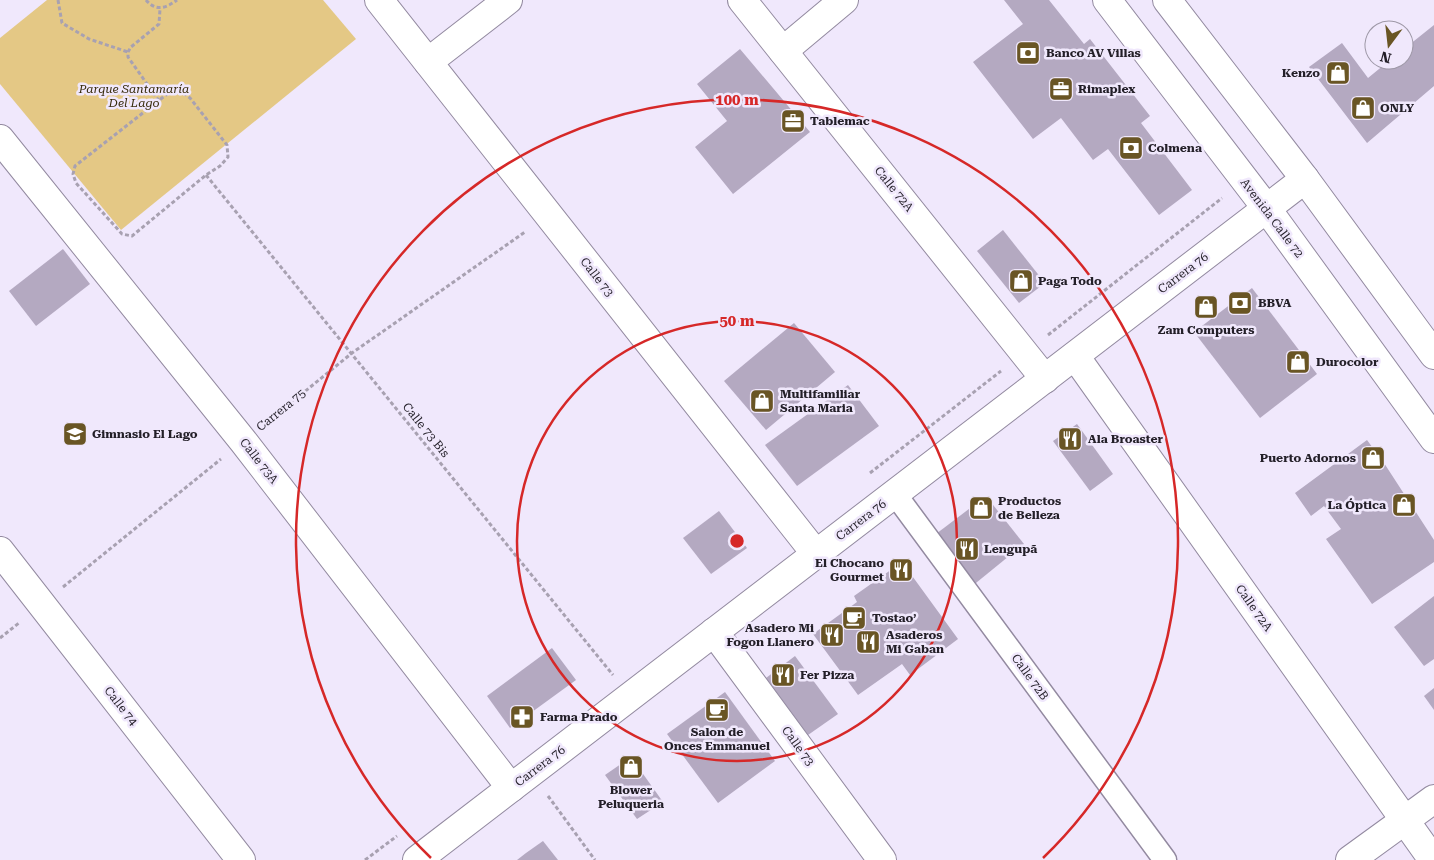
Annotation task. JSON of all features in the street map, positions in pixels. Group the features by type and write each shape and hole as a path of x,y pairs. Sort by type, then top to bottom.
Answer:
{"street":[{"name":"Calle 73","path":"379,0 816,554"},
{"path":"428,62 508,0"},
{"name":"Calle 72A","path":"742,0 1045,379"},
{"path":"783,51 844,0"},
{"name":"Avenida Calle 72","path":"1106,0 1267,209 1434,438"},
{"path":"1167,0 1305,179 1434,355"},
{"name":"Calle 73A","path":"0,139 243,441 511,788"},
{"name":"Carrera 76","path":"417,860 1305,179"},
{"name":"Calle 72A","path":"1075,356 1433,860"},
{"name":"Calle 72B","path":"895,494 1165,860"},
{"name":"Calle 74","path":"0,551 241,860"},
{"name":"Calle 73","path":"714,632 882,860"},
{"path":"1350,860 1434,799"}],"path":[{"path":"58,0 62,23 89,39 128,52"},
{"path":"146,0 151,6 160,9 169,6 177,0"},
{"path":"159,101 128,57 128,52 131,47 159,24 160,9"},
{"path":"171,91 181,91 190,98 227,145 228,157 220,166 206,175 132,236 122,234 76,183 73,174 75,166 159,101 171,91"},
{"name":"Calle 73 Bis","path":"206,175 631,696"},
{"name":"Carrera 75","path":"0,638 352,353 549,216"},
{"path":"544,792 595,860"}],"green space":[{"name":"Parque Santamaría Del Lago","path":"47,0 323,0 356,39 121,230 0,84 0,38"}],"building":[{"path":"1004,0 1049,0 1084,44 1090,39 1150,116 1141,123 1192,190 1159,215 1108,149 1093,160 1061,118 1033,139 973,62 1023,24"},
{"name":"ONLY","path":"1434,25 1434,86 1367,143 1309,67 1342,43 1368,78 1378,70 1414,70 1414,41"},
{"path":"740,49 810,132 733,194 695,147 727,121 697,84"},
{"path":"1003,230 1045,283 1019,303 977,251"},
{"path":"63,249 90,284 36,326 9,291"},
{"path":"1252,288 1317,374 1260,418 1194,332"},
{"path":"794,323 835,372 766,430 724,381"},
{"path":"848,385 879,426 797,486 765,445"},
{"path":"1077,424 1113,474 1090,491 1053,441"},
{"path":"1367,440 1434,540 1434,562 1372,604 1326,539 1341,529 1324,506 1311,516 1295,493"},
{"path":"986,496 1024,544 971,587 932,537"},
{"path":"719,511 747,548 711,574 683,538"},
{"path":"902,562 958,639 910,675 902,664 858,695 813,634 857,602 854,596"},
{"path":"1434,596 1434,659 1424,666 1394,627"},
{"path":"552,648 576,680 510,728 487,696"},
{"path":"795,656 838,714 808,735 766,678"},
{"path":"1434,688 1434,710 1424,696"},
{"path":"725,692 775,761 718,803 667,734"},
{"path":"631,757 663,802 637,819 605,775"},
{"path":"543,841 558,860 517,860 526,853"}],"place":[{"name":"Banco AV Villas","path":"1028,53"},
{"name":"Kenzo","path":"1338,73"},
{"name":"Rimaplex","path":"1061,89"},
{"name":"ONLY","path":"1363,108"},
{"name":"Tablemac","path":"793,121"},
{"name":"Colmena","path":"1131,148"},
{"name":"Paga Todo","path":"1021,281"},
{"name":"BBVA","path":"1240,303"},
{"name":"Zam Computers","path":"1206,307"},
{"name":"Durocolor","path":"1298,362"},
{"name":"Multifamiliar Santa Maria","path":"762,401"},
{"name":"Gimnasio El Lago","path":"75,434"},
{"name":"Ala Broaster","path":"1070,439"},
{"name":"Puerto Adornos","path":"1373,458"},
{"name":"La Óptica","path":"1404,505"},
{"name":"Productos de Belleza","path":"981,508"},
{"name":"Lengupã","path":"967,549"},
{"name":"El Chocano Gourmet","path":"901,570"},
{"name":"Tostao’","path":"854,618"},
{"name":"Asadero Mi Fogon Llanero","path":"832,635"},
{"name":"Asaderos Mi Gaban","path":"868,642"},
{"name":"Fer Pizza","path":"783,675"},
{"name":"Salon de Onces Emmanuel","path":"717,710"},
{"name":"Farma Prado","path":"522,717"},
{"name":"Blower Peluqueria","path":"631,767"}]}
